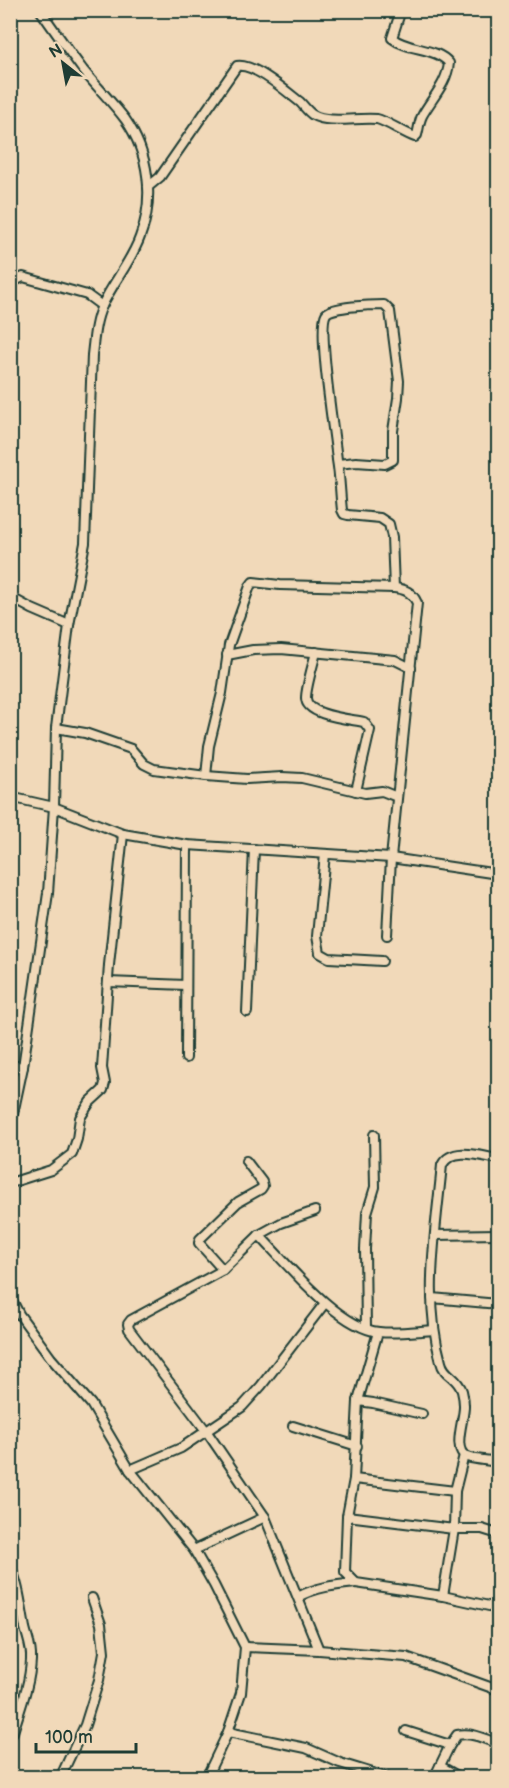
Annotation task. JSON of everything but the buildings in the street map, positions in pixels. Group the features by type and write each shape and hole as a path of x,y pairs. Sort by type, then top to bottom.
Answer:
{"street":[{"path":"10,1128 23,1067 48,892 54,807 56,728 69,625 85,543 92,355 95,331 102,306 140,236 147,210 148,187 145,160 125,119 84,70 40,10"},
{"path":"148,187 160,177 237,66 243,65 271,80 302,103 313,115 331,119 357,118 384,121 399,131 415,137 423,114 445,79 449,63 446,59 431,52 402,44 392,38 401,10"},
{"path":"10,289 15,281 23,277 87,295 102,306"},
{"path":"338,464 356,462 385,464 393,460 393,431 399,381 390,311 384,305 329,311 324,321 326,366 342,510 348,516 380,518 389,524 392,537 394,588"},
{"path":"206,776 208,746 222,693 227,655 253,582 394,588 409,592 417,603 391,858 387,935"},
{"path":"10,597 69,625"},
{"path":"227,655 253,650 282,649 394,660 411,668"},
{"path":"316,652 306,698 309,706 313,710 328,715 364,722 370,730 357,791"},
{"path":"56,728 86,733 131,749 144,764 154,769 247,779 302,778 364,793 382,791 397,797"},
{"path":"10,797 54,807 123,834 187,845 391,858 498,874"},
{"path":"10,1183 51,1170 72,1154 80,1118 90,1102 103,1090 105,1083 102,1068 108,982 123,834"},
{"path":"186,1058 187,845"},
{"path":"247,1011 254,849"},
{"path":"325,854 317,936 320,953 329,958 382,961"},
{"path":"108,982 186,985"},
{"path":"10,1065 23,1067"},
{"path":"366,1328 365,1249 367,1213 375,1187 374,1135"},
{"path":"443,1596 454,1529 455,1491 464,1455 459,1443 464,1406 457,1380 442,1367 434,1330 432,1298 435,1235 442,1165 446,1158 458,1154 498,1159"},
{"path":"223,1270 199,1243 200,1239 238,1202 263,1186 246,1161"},
{"path":"315,1211 281,1223 259,1236 223,1270 131,1320 128,1324 129,1329 207,1432 265,1517 319,1650"},
{"path":"435,1235 498,1234"},
{"path":"259,1236 325,1303 352,1323 378,1332 434,1330"},
{"path":"10,1296 19,1314 51,1358 91,1404 130,1470 194,1550 246,1647 241,1693 228,1732 206,1778"},
{"path":"432,1298 498,1304"},
{"path":"130,1470 181,1448 242,1407 325,1303"},
{"path":"356,1583 345,1572 346,1516 354,1479 358,1401 378,1332"},
{"path":"358,1401 422,1414"},
{"path":"293,1426 357,1446"},
{"path":"464,1455 498,1462"},
{"path":"354,1479 455,1491"},
{"path":"346,1516 454,1529 482,1528 498,1534"},
{"path":"194,1550 265,1517"},
{"path":"10,1565 15,1575 26,1632 31,1645 27,1684 10,1737"},
{"path":"298,1597 310,1590 356,1583 443,1596 498,1608"},
{"path":"60,1778 85,1725 99,1680 104,1652 101,1624 92,1598"},
{"path":"246,1647 406,1657 498,1690"},
{"path":"406,1731 450,1745"},
{"path":"228,1732 306,1748 340,1763 389,1778"},
{"path":"434,1778 457,1735 467,1733 498,1744"},
{"path":"440,1766 461,1778"}]}
